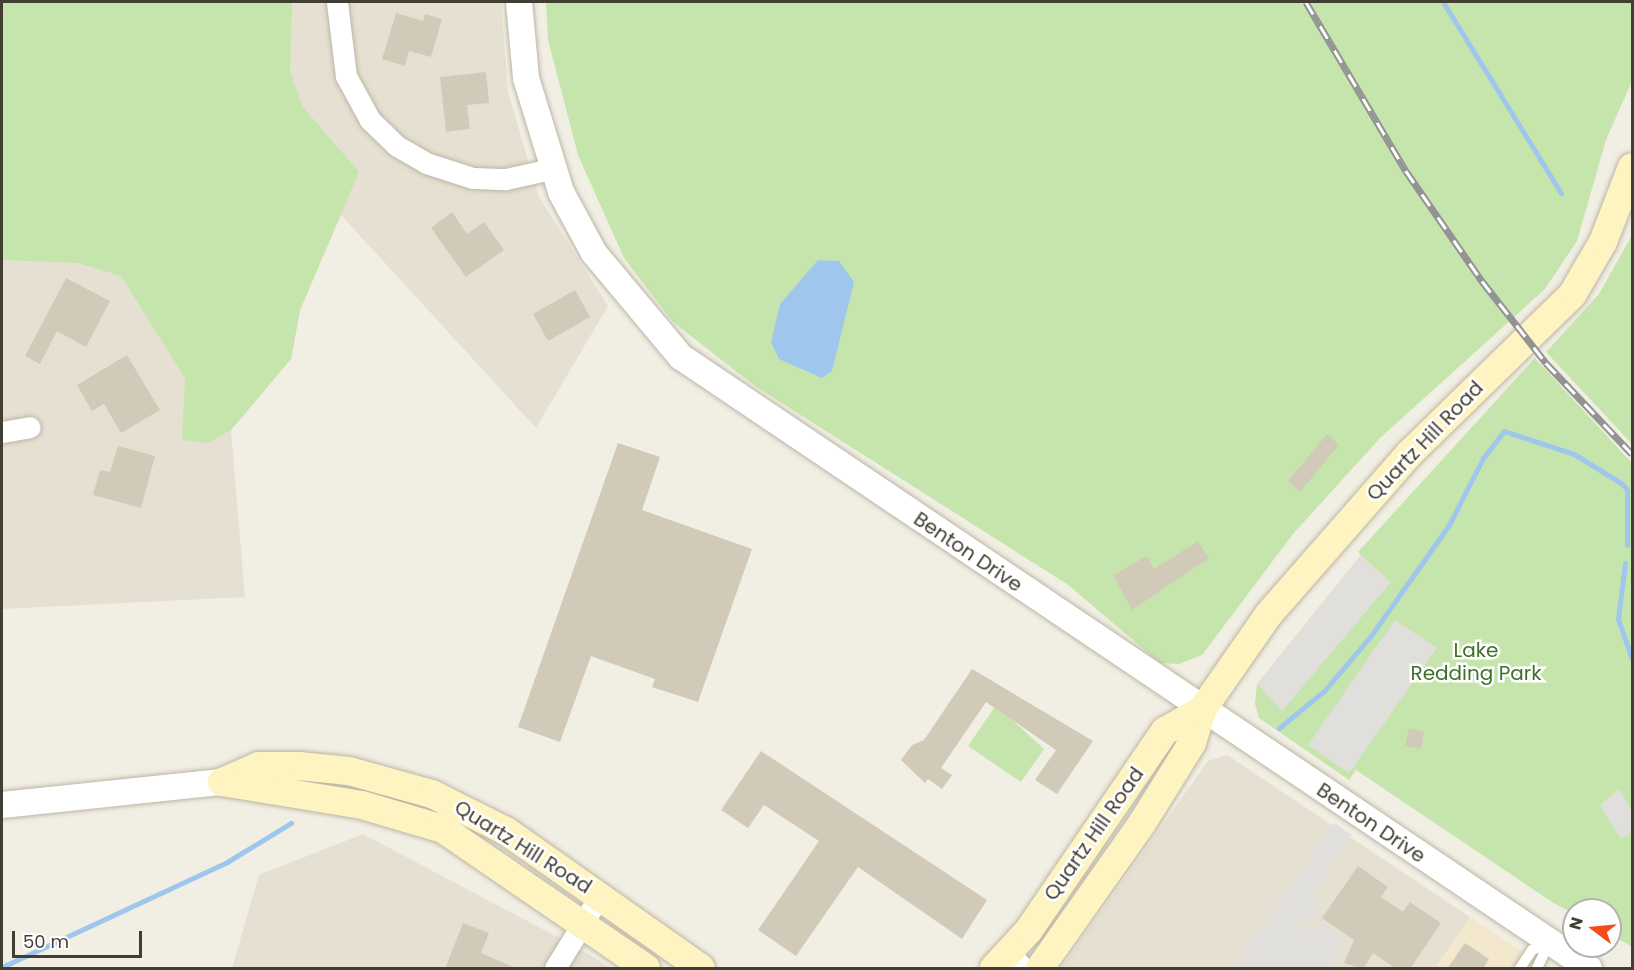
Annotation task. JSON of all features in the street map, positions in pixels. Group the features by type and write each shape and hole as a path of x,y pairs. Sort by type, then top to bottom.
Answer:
{"main road":[{"name":"Quartz Hill Road","path":"1040,969 1173,775 1203,710 1269,614 1346,522 1572,295 1603,242 1632,167"},
{"name":"Quartz Hill Road","path":"1009,963 1165,731 1203,710"},
{"name":"Quartz Hill Road","path":"222,782 270,765 349,771 413,787 480,816 600,895 701,969"},
{"name":"Quartz Hill Road","path":"222,782 362,805 443,829 646,969"}],"street":[{"path":"337,2 346,76 370,120 397,146 426,163 473,178 506,179 551,169"},
{"name":"Benton Drive","path":"519,2 526,78 551,169 594,254 681,357 1589,969"},
{"path":"2,432 30,427"},
{"name":"Quartz Hill Road","path":"2,805 222,782"},
{"path":"555,969 600,895"}],"lane":[{"path":"1520,969 1532,950 1549,943"},
{"path":"1537,969 1549,943"}],"shaded area":[{"path":"2,2 501,2 508,92 539,197 608,306 536,428 341,215 300,310 291,359 231,430 245,597 2,609"},
{"path":"1361,555 1391,582 1282,711 1257,684"},
{"path":"1395,620 1437,648 1349,773 1308,745"},
{"path":"1227,755 1470,917 1435,968 1061,968 1208,761"},
{"path":"1619,789 1632,811 1632,832 1621,839 1600,805"},
{"path":"1334,823 1352,835 1311,895 1322,905 1310,923 1299,915 1294,919 1312,934 1323,923 1346,938 1335,955 1334,968 1233,968"},
{"path":"363,834 580,949 611,968 232,968 259,875"},
{"path":"1470,917 1547,968 1435,968"}],"green space":[{"path":"2,2 292,2 290,71 302,106 359,172 300,310 291,359 231,430 208,443 182,440 185,378 121,276 78,263 2,260"},
{"path":"546,2 1632,2 1632,81 1606,140 1577,241 1545,289 1380,438 1293,534 1202,655 1179,664 1160,663 1067,584 755,386 673,322 624,258 578,155 548,40"},
{"path":"1632,235 1632,444 1546,352 1599,294"},
{"name":"Lake Redding Park","path":"1535,358 1632,463 1632,947 1622,941 1622,898 1562,898 1562,907 1356,770 1349,780 1259,718 1255,704 1257,684 1361,555 1358,552"},
{"path":"996,705 1044,749 1021,782 968,746"}],"water":[{"path":"818,260 839,261 854,282 832,371 822,378 779,359 771,342 780,304"}],"building":[{"path":"396,13 423,21 425,14 442,19 431,57 409,51 405,66 382,59"},
{"path":"486,72 489,103 467,105 470,129 446,132 440,77"},
{"path":"452,212 467,234 484,222 504,250 466,277 431,228"},
{"path":"66,278 110,301 86,347 57,331 40,364 25,356"},
{"path":"575,290 590,317 548,341 533,314"},
{"path":"127,355 160,410 121,433 104,404 92,411 77,385"},
{"path":"1327,434 1339,445 1300,492 1288,481"},
{"path":"618,443 660,457 642,510 752,549 698,702 652,687 655,679 591,656 560,742 518,727"},
{"path":"118,446 155,456 141,508 93,495 100,470 110,472"},
{"path":"1198,541 1209,558 1132,610 1113,575 1147,556 1154,569"},
{"path":"972,669 1093,741 1057,794 1035,780 1056,750 986,702 941,768 952,775 942,789 928,779 925,783 901,760 912,745 924,740"},
{"path":"1409,728 1424,732 1421,749 1405,746"},
{"path":"761,751 987,900 962,939 858,867 796,956 758,930 819,841 764,805 748,828 721,810"},
{"path":"1358,866 1388,887 1381,897 1403,912 1410,902 1441,923 1410,969 1396,969 1373,953 1363,969 1344,963 1354,940 1322,918"},
{"path":"463,923 489,933 481,953 518,969 445,969"},
{"path":"1465,943 1489,959 1483,969 1447,969"}],"waterway":[{"path":"1443,2 1561,193"},
{"path":"1279,728 1324,691 1370,637 1449,525 1483,458 1504,431 1574,454 1621,483 1627,489 1627,545"},
{"path":"1625,563 1618,619 1632,659"},
{"path":"2,967 227,862 291,823"}],"railway":[{"path":"1306,2 1406,171 1482,281 1546,363 1632,454"}]}
